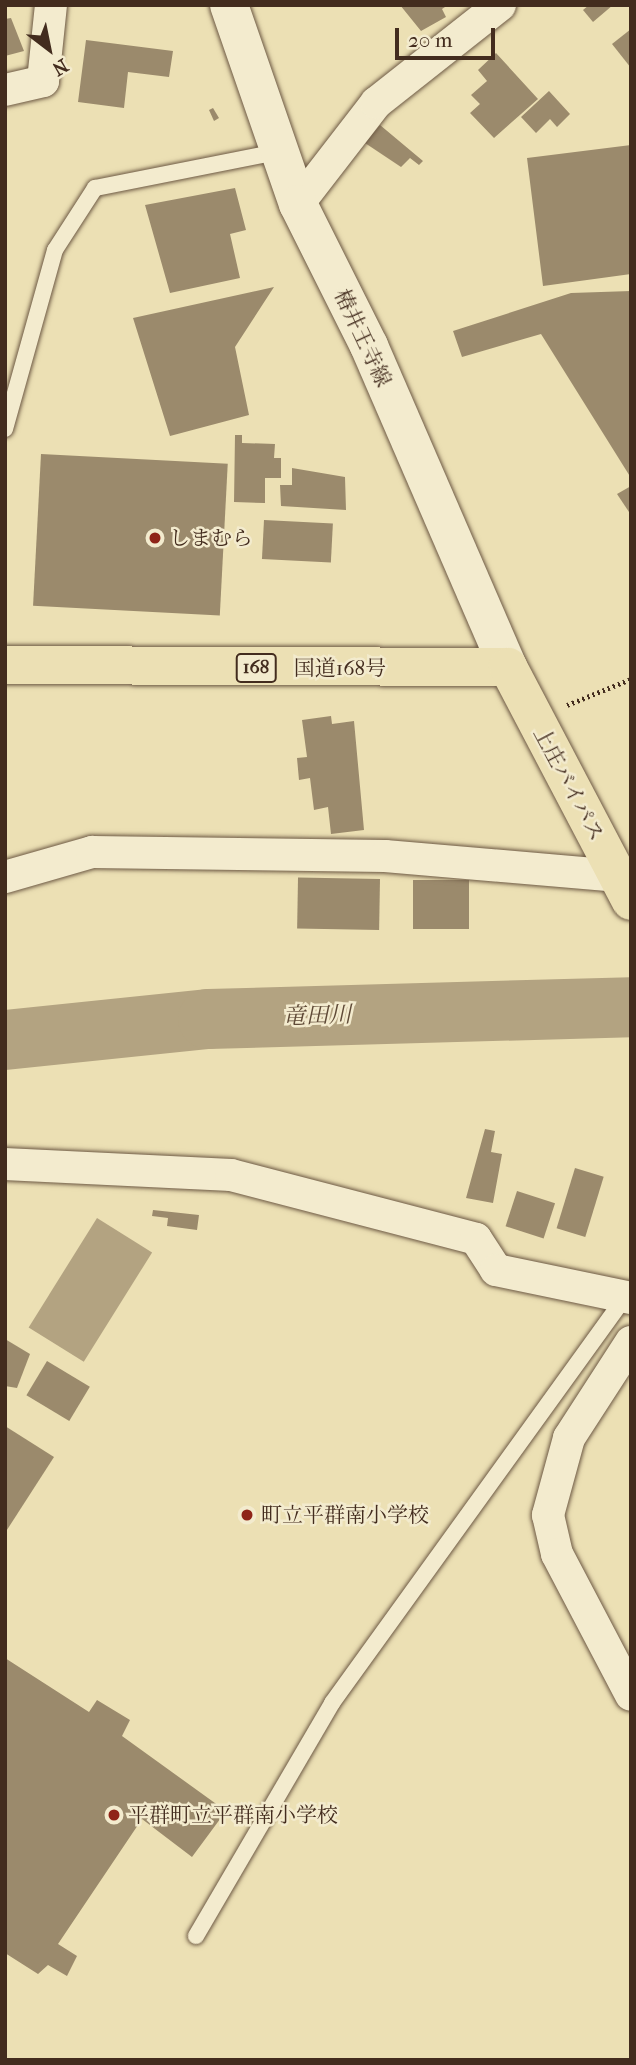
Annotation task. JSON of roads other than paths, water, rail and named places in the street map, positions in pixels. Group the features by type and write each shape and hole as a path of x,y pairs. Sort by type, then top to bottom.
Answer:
{"highway":[{"name":"国道168号","path":"5,665 508,667"},
{"name":"上庄バイパス","path":"508,667 626,884"}],"main road":[{"name":"椿井王寺線","path":"229,5 277,152 298,204 369,346 508,667"}],"street":[{"path":"5,90 43,81 51,5"},
{"path":"298,204 376,103 500,5"},
{"path":"5,877 92,852 385,856 626,884"},
{"path":"5,1164 231,1175 476,1239 496,1270 628,1298"},
{"path":"631,1342 569,1438 548,1515 557,1554 631,1695"}],"lane":[{"path":"5,429 55,250 96,188 277,152"},
{"path":"196,1936 332,1703 628,1298"}],"waterway":[{"name":"竜田川","path":"5,1040 208,1019 631,1007"}],"place":[{"name":"しまむら","path":"155,538"},
{"name":"町立平群南小学校","path":"247,1515"},
{"name":"平群町立平群南小学校","path":"114,1815"}]}
